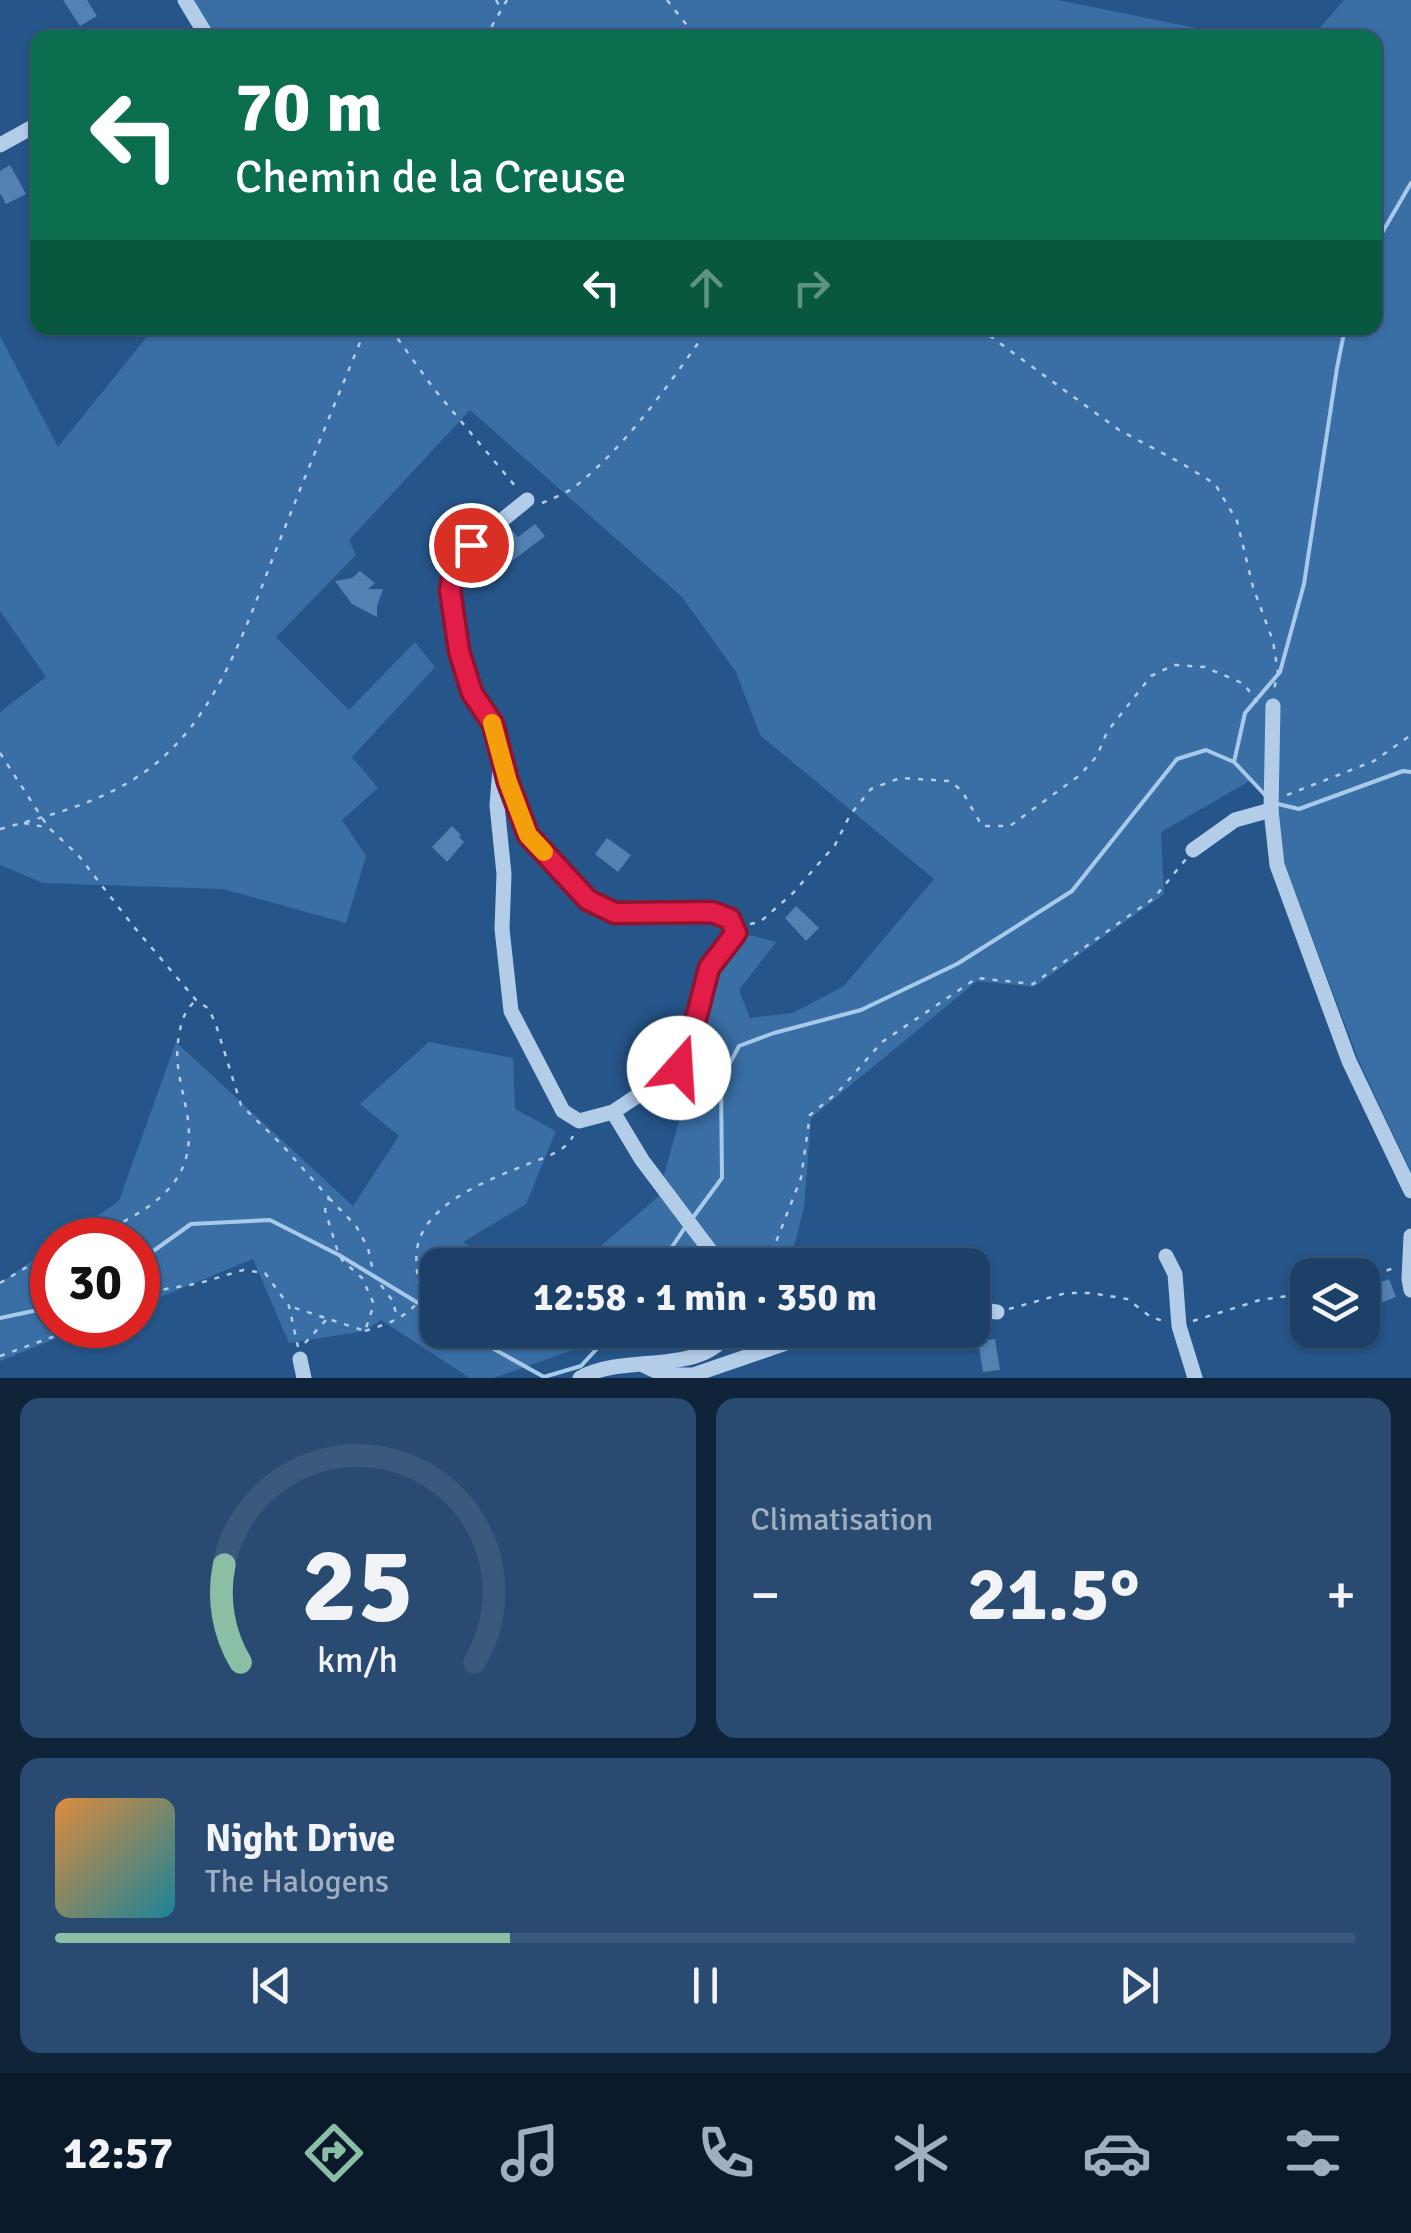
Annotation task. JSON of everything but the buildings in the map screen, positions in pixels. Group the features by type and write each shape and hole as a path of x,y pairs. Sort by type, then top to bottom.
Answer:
{"street":[{"path":"185,0 198,30"},
{"path":"0,145 30,128"},
{"path":"500,753 497,805 502,929 511,1011 563,1111 579,1121 612,1112 679,1068 709,968 736,933 730,919 712,912 615,913 588,900 528,835 508,782 493,724 472,693 459,651 450,590 456,563 471,545 526,500"},
{"path":"1265,705 1277,865 1349,1061 1411,1192"},
{"path":"1193,850 1235,820 1272,804"},
{"path":"612,1112 642,1160 708,1248"},
{"path":"1411,1236 1411,1290"},
{"path":"1166,1256 1175,1274 1179,1326 1194,1378"},
{"path":"990,1311 997,1312"},
{"path":"580,1378 598,1371 674,1362 709,1354 717,1348"},
{"path":"643,1366 664,1375 693,1375 772,1348"},
{"path":"300,1354 304,1378"}],"path":[{"path":"496,0 502,11"},
{"path":"491,30 508,0"},
{"path":"667,0 690,30"},
{"path":"0,829 106,796 155,764 179,742 229,666 363,335"},
{"path":"395,335 434,389 526,500 540,504 576,486 622,440 704,335"},
{"path":"989,335 1118,430 1215,484 1236,522 1253,587 1273,641 1277,676"},
{"path":"734,928 760,922 793,893 835,845 850,815 871,789 900,778 950,781 962,791 982,826 1010,826 1080,774 1098,756 1106,732 1151,676 1174,665 1205,666 1244,684 1265,705"},
{"path":"1272,804 1374,761 1411,735"},
{"path":"0,753 48,827 78,856 196,1000 208,1009 241,1106 282,1144 356,1226 368,1248 374,1276 393,1301 397,1320"},
{"path":"22,823 48,827"},
{"path":"774,1248 801,1178 810,1116 838,1092 882,1042 977,978 1033,984 1154,898 1193,850"},
{"path":"131,1218 175,1184 187,1160 188,1122 177,1045 186,1010 196,1000"},
{"path":"289,1306 366,1331 397,1320 413,1309 422,1296 417,1246 429,1222 449,1203 489,1178 564,1148 579,1121"},
{"path":"329,1198 325,1210 337,1249 342,1260 362,1278 374,1304 366,1331"},
{"path":"1380,1272 1410,1261"},
{"path":"0,1283 30,1265"},
{"path":"160,1290 243,1270 266,1273 289,1306 300,1354"},
{"path":"997,1312 1066,1293 1091,1293 1127,1300 1151,1318 1179,1326 1260,1300 1290,1296"},
{"path":"300,1354 327,1318"},
{"path":"0,1356 30,1345"}],"shaded area":[{"path":"190,0 1058,0 1206,30 207,30"},
{"path":"1344,0 1411,0 1411,1172 1358,1059 1275,839 1271,810 1253,779 1161,832 1164,894 1034,987 977,981 811,1118 804,1208 793,1248 598,1248 658,1197 722,966 749,935 776,942 739,990 750,1018 793,1013 844,986 934,879 760,735 736,672 682,597 470,410 349,540 356,555 276,637 349,710 415,642 435,667 352,757 378,788 342,820 366,856 346,923 223,889 43,883 0,865 0,712 46,677 0,611 0,336 58,447 148,335 1382,335 1382,30 1318,30"},
{"path":"176,1042 353,1206 399,1136 360,1104 429,1042 513,1058 515,1109 556,1131 526,1204 463,1242 473,1248 420,1248 420,1345 381,1320 365,1331 289,1343 253,1259 160,1297 160,1218 94,1218 119,1201"},
{"path":"30,1262 32,1348 0,1361 0,1283"},
{"path":"424,1348 579,1348 494,1378 470,1378"}],"waterway":[{"path":"1382,233 1411,183"},
{"path":"694,1216 722,1178 721,1080 739,1046 861,1010 957,964 1072,891 1177,759 1206,750 1234,762 1245,713 1280,672 1304,584 1344,335"},
{"path":"1235,763 1266,796"},
{"path":"1278,804 1299,809 1403,771 1411,772"},
{"path":"160,1246 191,1224 270,1220 339,1255 420,1304"},
{"path":"671,1248 684,1229"},
{"path":"0,1318 30,1312"},
{"path":"492,1348 544,1377 581,1366 598,1348"}],"slow traffic":[{"path":"492,723 528,835 544,852"}],"route":[{"path":"471,545 456,563 450,590 459,651 472,693 493,724 508,782 528,835 588,900 615,913 712,912 730,919 736,933 709,968 679,1068"}]}
